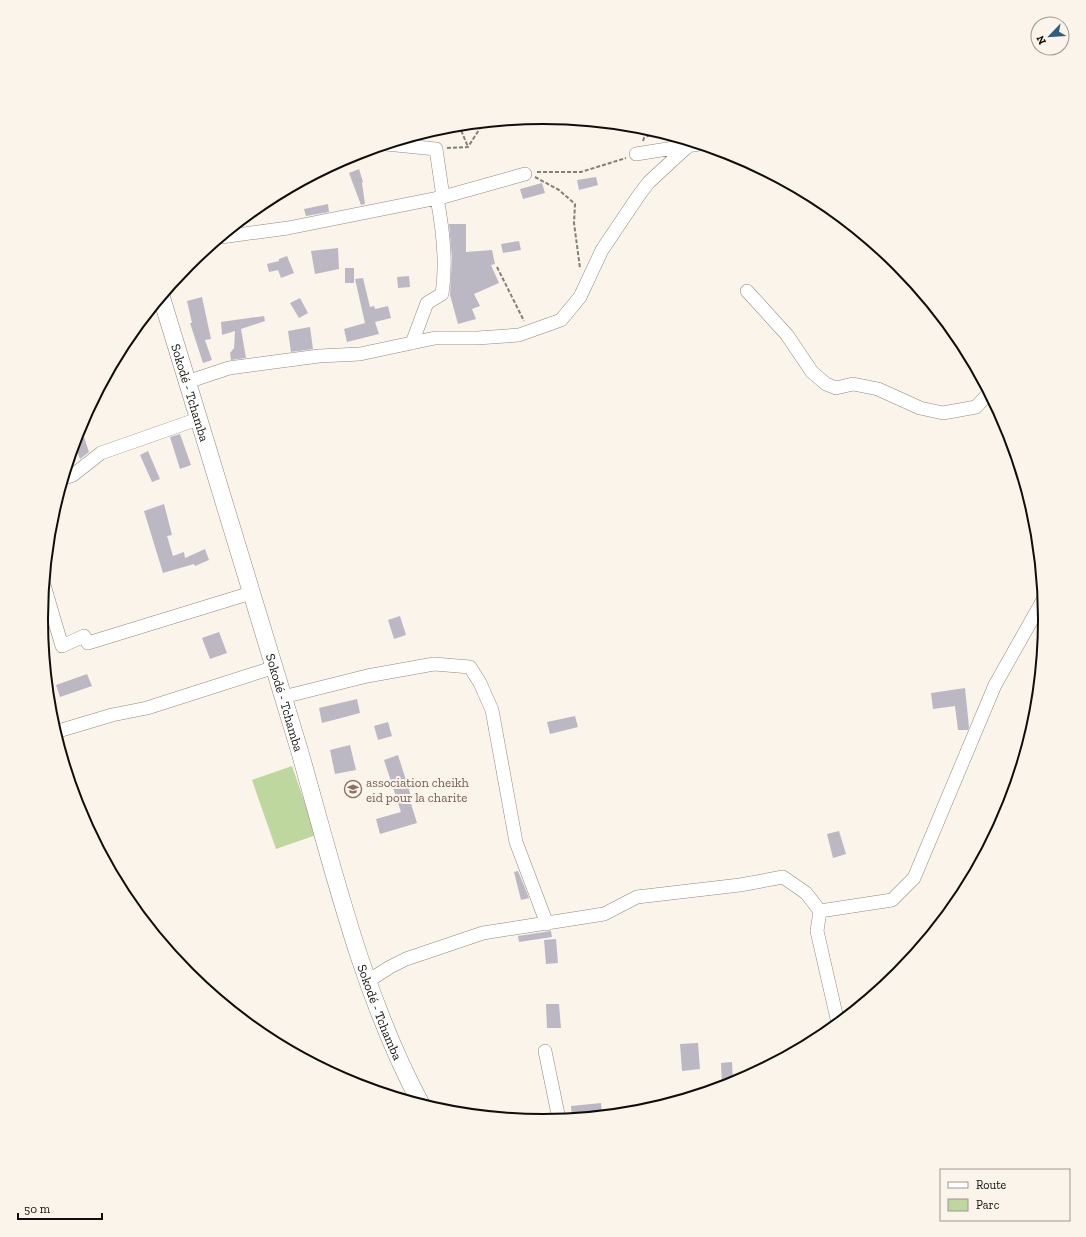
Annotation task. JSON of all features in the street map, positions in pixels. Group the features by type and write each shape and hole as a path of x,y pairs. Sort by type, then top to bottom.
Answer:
{"main road":[{"name":"Sokodé - Tchamba","path":"163,302 251,593 275,667 368,981 388,1033 408,1080 418,1098"}],"street":[{"path":"399,145 436,149 444,238 444,280 442,294 427,303 412,343"},
{"path":"636,154 689,146"},
{"path":"187,382 229,368 319,356 360,354 436,338 477,338 519,335 561,320 580,297 602,250 639,195 649,182 691,147"},
{"path":"230,236 288,228 440,198 525,174"},
{"path":"747,290 787,335 812,372 826,384 836,388 853,384 878,389 920,408 942,413 976,407 985,397"},
{"path":"69,476 73,475 102,453 198,419"},
{"path":"49,600 62,646 84,636 88,642 251,593"},
{"path":"820,911 892,900 914,878 995,685 1038,609"},
{"path":"283,697 367,676 434,664 470,667 480,683 492,710 516,842 547,924"},
{"path":"61,730 112,715 147,708 275,667"},
{"path":"368,981 406,959 483,933 604,914 637,898 740,885 783,877 806,893 820,911 817,931 837,1016"},
{"path":"545,1051 558,1113"}],"path":[{"path":"468,147 480,128"},
{"path":"461,131 468,147"},
{"path":"525,174 545,171 581,172 636,154 640,150 644,138 649,135"},
{"path":"436,149 468,147"},
{"path":"525,174 534,176 559,190 575,204 574,223 580,260 580,275"},
{"path":"497,267 529,331"}],"green space":[{"path":"292,766 316,835 276,849 252,780"}],"building":[{"path":"359,169 363,182 365,204 361,205 349,173"},
{"path":"596,177 598,185 579,190 577,180"},
{"path":"542,183 545,193 523,199 520,189"},
{"path":"328,204 329,212 306,216 304,209"},
{"path":"449,224 466,224 466,252 492,250 495,264 491,265 499,283 474,294 480,306 472,309 476,319 458,324 450,295 452,258"},
{"path":"519,241 521,250 503,253 501,244"},
{"path":"338,248 339,269 315,274 311,251"},
{"path":"287,256 294,273 281,278 278,270 269,272 267,264 279,261 279,259"},
{"path":"345,268 354,268 354,283 345,283"},
{"path":"409,276 410,287 398,288 397,277"},
{"path":"363,278 370,307 374,306 375,309 388,306 391,318 375,322 379,334 347,342 344,329 365,323 355,279"},
{"path":"202,297 211,339 205,340 212,360 203,363 190,323 192,323 187,301"},
{"path":"300,298 308,313 299,318 290,303"},
{"path":"264,316 265,321 241,329 246,358 231,360 230,353 234,348 235,331 222,335 221,322"},
{"path":"310,327 313,349 291,352 288,331"},
{"path":"180,434 191,465 180,469 170,437"},
{"path":"83,435 89,452 80,459 77,451"},
{"path":"148,451 160,479 152,482 140,455"},
{"path":"164,504 172,535 167,536 173,556 184,552 185,558 205,549 209,560 195,566 194,564 163,573 144,511"},
{"path":"400,616 406,635 394,639 388,620"},
{"path":"219,632 227,653 210,659 202,638"},
{"path":"87,674 92,686 60,697 56,685"},
{"path":"965,688 969,727 968,730 958,730 955,706 933,709 931,693"},
{"path":"357,699 360,713 322,723 319,708"},
{"path":"575,716 578,727 550,734 547,722"},
{"path":"388,722 392,736 378,740 374,726"},
{"path":"350,745 356,770 335,774 330,750"},
{"path":"398,755 411,796 409,797 417,823 380,834 376,819 401,812 384,760"},
{"path":"839,831 846,854 833,858 827,834"},
{"path":"518,871 529,898 521,900 514,872"},
{"path":"551,931 552,937 519,942 518,936"},
{"path":"556,939 558,963 546,964 544,940"},
{"path":"546,1004 559,1004 561,1028 547,1028"},
{"path":"698,1043 700,1069 682,1071 680,1044"},
{"path":"732,1062 733,1076 722,1080 721,1063"},
{"path":"601,1103 602,1110 572,1112 571,1106"}],"place":[{"name":"association cheikh eid pour la charite","path":"353,789"}]}
